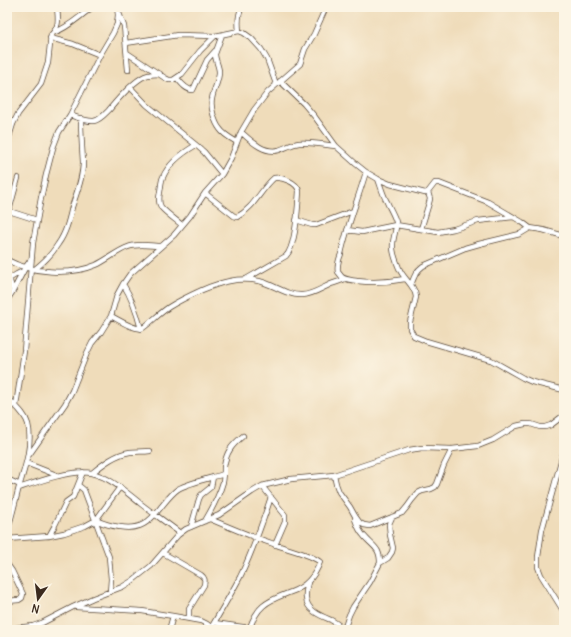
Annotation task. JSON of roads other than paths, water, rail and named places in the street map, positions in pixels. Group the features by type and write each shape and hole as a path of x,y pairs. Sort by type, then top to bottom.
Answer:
{"street":[{"path":"7,143 18,114 41,84 48,63 52,35 59,20 57,7"},
{"path":"52,35 69,26 93,7"},
{"path":"239,31 238,25 240,10 242,7"},
{"path":"7,530 16,504 29,455 65,404 72,391 82,362 92,343 111,316 123,284 130,274 174,235 205,193 222,174 231,158 241,132 261,100 300,64 305,49 314,34 326,7"},
{"path":"117,9 124,26 128,70"},
{"path":"7,411 15,405 24,351 33,269 36,220 53,148 59,132 70,115 113,33 117,24 117,9"},
{"path":"126,43 178,35 215,36 239,31 244,32 261,49 267,58 278,83 308,108 336,146 366,172 390,184 425,193 428,192 435,183 439,183 488,202 530,228 564,236"},
{"path":"52,35 100,56"},
{"path":"222,35 216,57 219,71 217,85 211,100 213,114 220,130 237,142"},
{"path":"127,54 169,80 173,80 187,69 192,61 215,36"},
{"path":"177,78 188,89 193,90 207,60 217,50"},
{"path":"70,115 94,121 104,115 130,87 144,77 160,74"},
{"path":"130,87 147,105 204,152 222,174"},
{"path":"7,116 13,124"},
{"path":"33,269 54,251 64,236 68,225 82,173 81,118"},
{"path":"241,132 256,145 270,151 298,143 336,146"},
{"path":"182,225 161,207 159,198 161,182 163,176 174,162 196,145"},
{"path":"345,279 338,272 338,264 347,230 366,172"},
{"path":"18,178 9,211 36,220"},
{"path":"205,193 237,217 254,203 274,178 283,179 294,184 298,188 296,220 290,252 286,256 246,279"},
{"path":"378,179 392,211 396,225 392,243 393,250 399,268 405,279 414,289 416,297 410,322 410,329 414,336 490,360 532,382 564,390"},
{"path":"421,229 430,199 428,192"},
{"path":"296,220 316,225 353,211"},
{"path":"347,230 362,232 396,225 438,232 478,222 513,217"},
{"path":"411,285 415,274 419,269 428,263 465,248 520,234 530,228"},
{"path":"8,279 24,270 33,269 53,272 69,272 83,270 128,247 137,245 161,246"},
{"path":"7,300 33,256"},
{"path":"7,260 24,270"},
{"path":"7,272 13,291"},
{"path":"111,316 141,329 168,307 190,295 223,282 235,280 246,279 260,281 287,292 306,295 345,279 389,282 405,279"},
{"path":"123,284 133,303 141,329"},
{"path":"7,397 24,416 28,423 29,455"},
{"path":"7,629 26,627 42,623 93,598 122,587 151,566 180,533 190,527 219,515 262,486 291,479 334,475 408,450 422,448 452,449 478,446 493,440 516,426 532,424 545,427 551,425 564,415"},
{"path":"207,520 217,500 224,480 224,466 228,452 243,436"},
{"path":"334,475 339,492 355,516 360,523 370,526 402,513 418,493 434,487 437,484 452,449"},
{"path":"564,450 542,530 538,567 541,575 564,612"},
{"path":"92,473 111,459 120,455 130,452 150,452"},
{"path":"26,462 59,476"},
{"path":"49,536 66,502 73,498 83,472"},
{"path":"7,480 20,486 59,476 83,472 92,473 105,478 120,487 180,533"},
{"path":"96,521 114,526 131,528 142,525 155,515 172,493 178,489 224,474"},
{"path":"190,527 199,499 201,495 211,487 213,477"},
{"path":"78,485 84,490 109,557 111,579 110,592"},
{"path":"262,486 286,518 275,545"},
{"path":"7,539 49,536 77,529 96,521 120,487"},
{"path":"213,627 241,576 263,522 271,497"},
{"path":"355,516 364,538 380,554 380,563"},
{"path":"308,582 306,601 315,613 339,625 344,630 353,607 380,563 388,558 392,552 389,524 392,517"},
{"path":"73,607 142,611 201,621 213,627 250,629 257,611 263,605 300,588 308,582 319,565 320,561 308,555 275,545 207,520"},
{"path":"163,553 204,578 204,585 189,609 189,619"},
{"path":"7,564 23,594 22,598 19,600 7,601"},
{"path":"169,630 173,616"},
{"path":"37,630 42,623"},
{"path":"37,630 62,630"}]}
